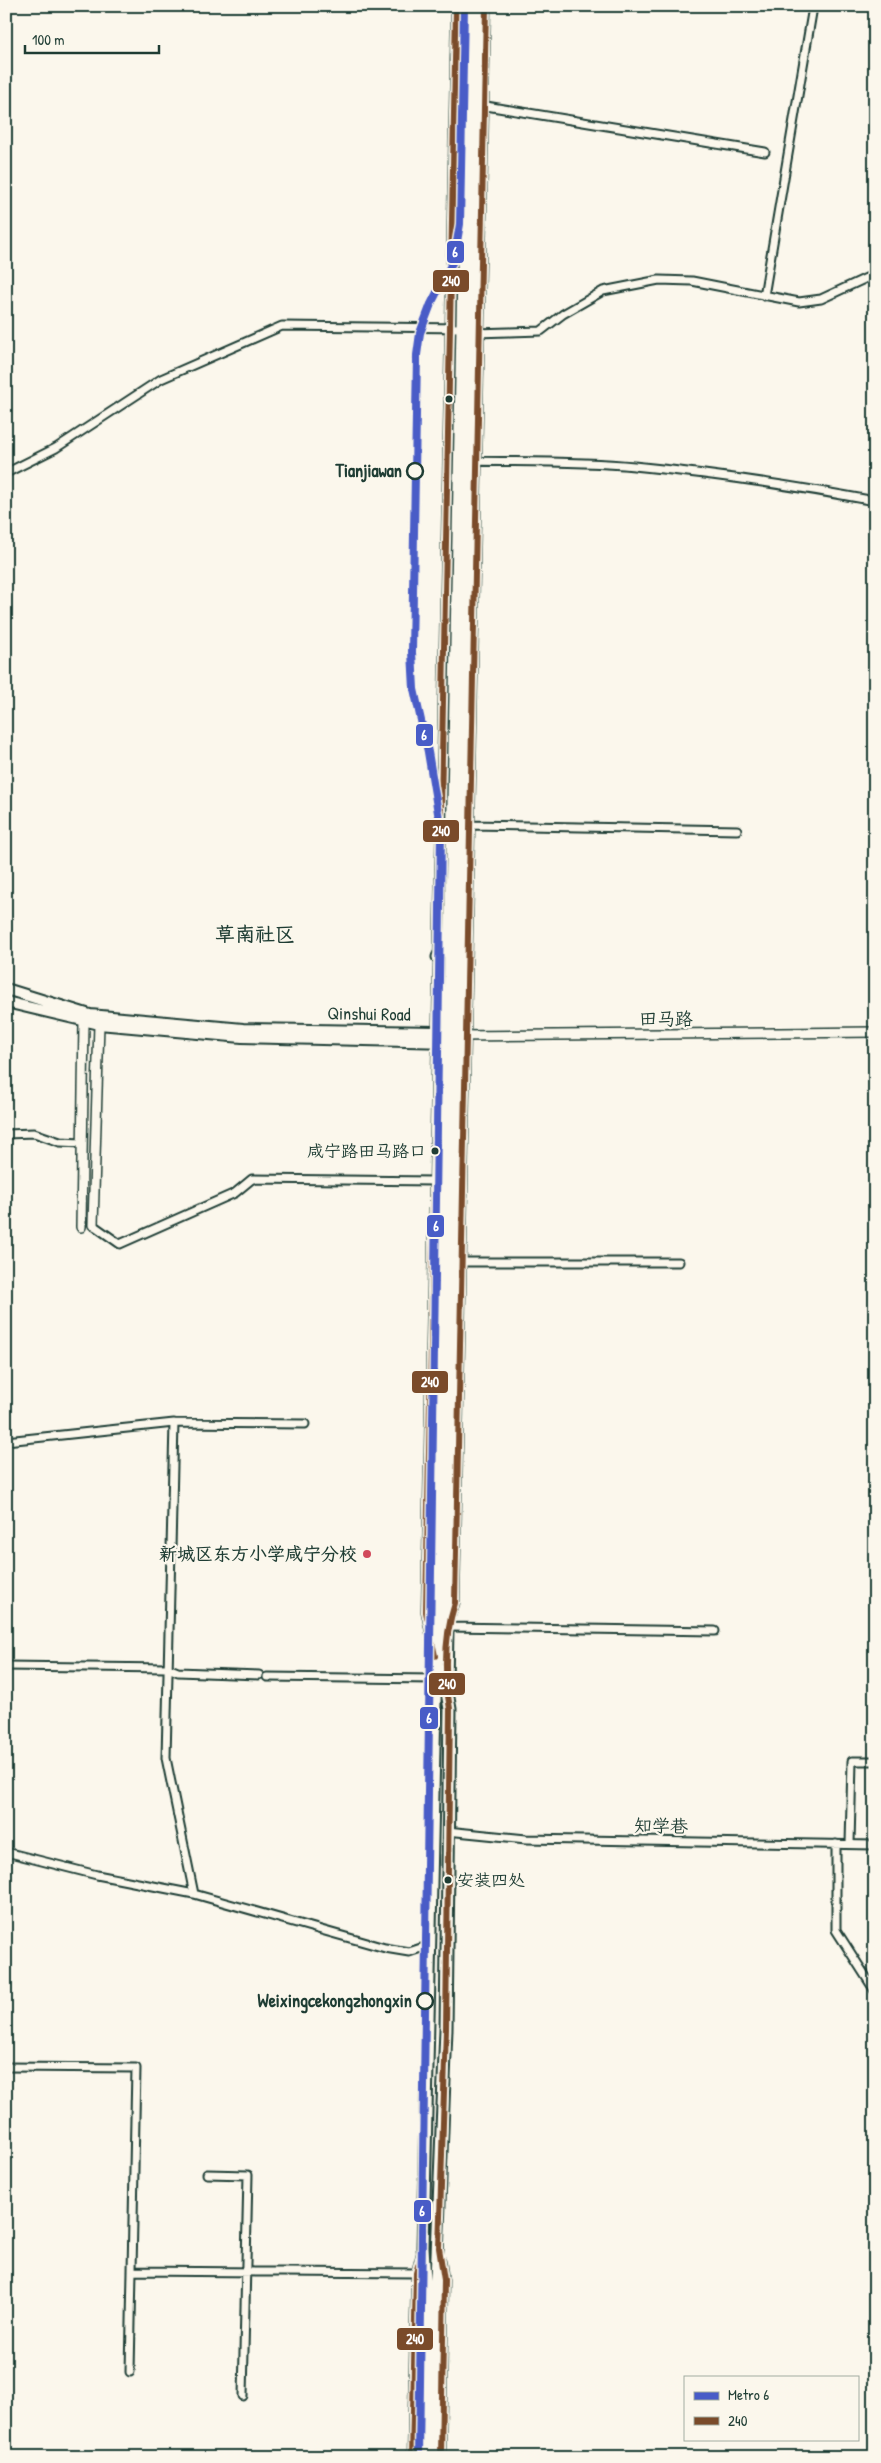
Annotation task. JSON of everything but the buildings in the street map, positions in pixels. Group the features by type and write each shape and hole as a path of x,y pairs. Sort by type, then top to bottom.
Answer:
{"main road":[{"path":"423,2457 426,2280 423,2248 449,1036 468,6"},
{"path":"432,2457 436,2280 439,2248 446,2029 450,1709 446,1687 449,1036 474,461 480,105 479,6"},
{"path":"438,957 451,931"},
{"name":"Qinshui Road","path":"6,989 90,1015 243,1028 449,1036"},
{"name":"Qinshui Road","path":"6,1002 84,1022 242,1037 449,1036"}],"street":[{"path":"456,6 438,957 449,1036 462,1262 455,1603 447,1627 715,1631"},
{"path":"486,6 480,105 765,152"},
{"path":"764,296 812,7 810,6"},
{"path":"6,473 56,448 161,379 282,326 462,327 476,333 541,331 563,314 603,291 659,280 692,281 799,302 821,299 875,274"},
{"path":"436,1659 426,1612 435,1181 470,825 474,461 554,461 633,466 813,489 875,500"},
{"path":"470,825 737,830"},
{"path":"81,1227 84,1022"},
{"path":"99,1024 93,1224 120,1244 236,1193 252,1179 435,1181"},
{"name":"田马路","path":"449,1036 875,1032"},
{"path":"6,1134 34,1134 60,1142 96,1144"},
{"path":"462,1262 679,1262"},
{"path":"174,1423 166,1758 194,1894"},
{"path":"6,1441 174,1423 305,1424"},
{"path":"6,1666 168,1668 178,1672 259,1675"},
{"path":"267,1677 435,1679"},
{"path":"850,1844 852,1761 875,1761"},
{"name":"知学巷","path":"447,1831 526,1839 875,1845"},
{"path":"836,1844 836,1930 875,1991"},
{"path":"6,1852 97,1875 194,1894 385,1948 409,1952 430,1945"},
{"path":"6,2067 136,2068 130,2372"},
{"path":"207,2174 248,2175 243,2396"},
{"path":"412,2457 416,2273 423,2248"},
{"path":"439,2248 444,2280 441,2457"},
{"path":"132,2271 416,2273"}],"metro line":[{"name":"6","path":"419,2457 441,831 428,752 414,689 412,652 417,355 420,333 431,304 454,259 460,224 464,6"}],"transit line":[{"name":"240","path":"435,1656 426,1612 456,6"},
{"name":"240","path":"441,2457 444,2280 439,2248 446,2029 450,1709 446,1656 451,1616 455,1603 486,6"},
{"name":"240","path":"412,2457 416,2273 423,2247 423,2222"}],"place":[{"name":"Tianjiawan","path":"415,471"},
{"name":"咸宁路田马路口","path":"435,1151"},
{"name":"新城区东方小学咸宁分校","path":"367,1554"},
{"name":"安装四处","path":"448,1880"},
{"name":"Weixingcekongzhongxin","path":"425,2001"}],"district":[{"name":"草南社区","path":"255,934"}]}
